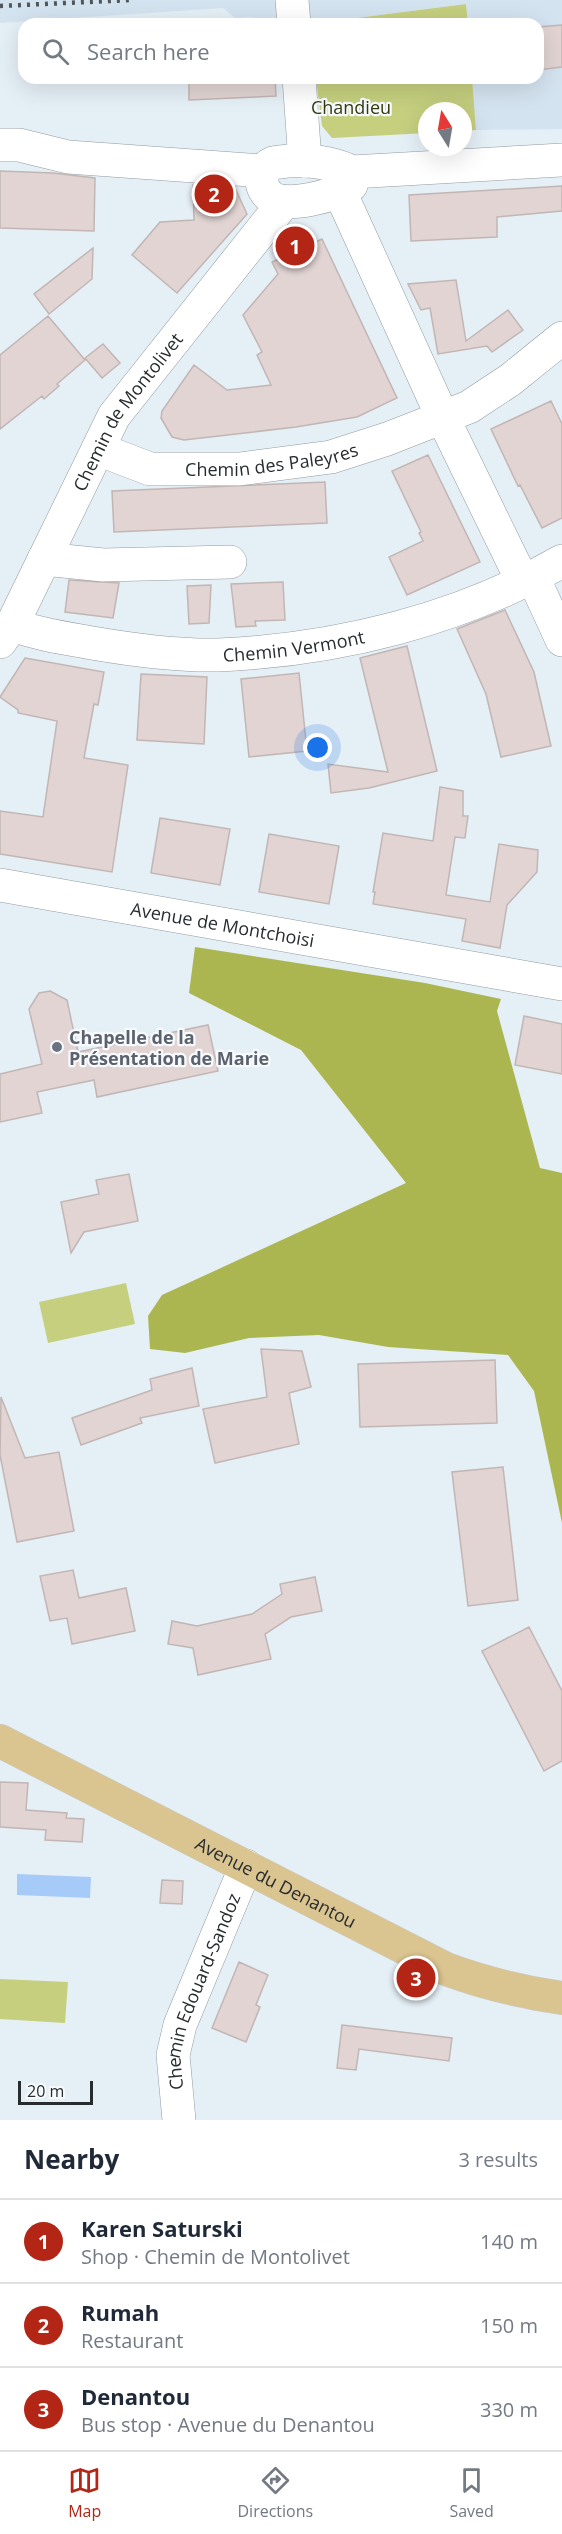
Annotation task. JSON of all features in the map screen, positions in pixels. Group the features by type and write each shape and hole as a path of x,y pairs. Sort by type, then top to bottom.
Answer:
{"main road":[{"name":"Avenue du Denantou","path":"0,1741 446,1969 483,1983 520,1992 562,1998"}],"street":[{"path":"292,0 294,18"},
{"path":"299,84 305,160"},
{"path":"0,145 19,146 68,158 264,171"},
{"path":"562,160 346,182 311,199 284,202 272,198 264,190 261,180 264,171 272,164 305,160 344,168 346,182 442,416 518,572 538,588 562,640"},
{"name":"Chemin de Montolivet","path":"6,633 114,416 284,202"},
{"name":"Chemin des Paleyres","path":"98,449 150,469 240,469 331,457 387,439 469,407 510,380 562,338"},
{"path":"44,559 103,565 230,562"},
{"name":"Chemin Vermont","path":"6,633 37,634 131,650 216,655 285,650 386,632 465,606 528,580 562,561"},
{"name":"Avenue de Montchoisi","path":"0,885 562,984"},
{"name":"Chemin Edouard-Sandoz","path":"179,2120 173,2055 180,2025 246,1866"}],"shaded area":[{"path":"0,0 562,0 562,129 476,130 472,84 544,84 544,18 467,18 466,4 357,18 235,18 223,8 74,18 18,18 18,22 0,23"}],"green space":[{"path":"466,4 467,18 357,18"},
{"name":"Chandieu","path":"317,84 472,84 476,130 472,130 472,102 418,102 418,133 332,138 322,126"},
{"path":"195,947 425,983 501,999 497,1011 540,1168 562,1173 562,1523 534,1391 508,1355 388,1347 319,1335 249,1338 185,1353 150,1349 148,1316 162,1295 406,1183 301,1050 189,993"},
{"path":"126,1283 135,1324 48,1343 39,1302"},
{"path":"0,1979 68,1982 65,2023 0,2019"}],"water":[{"path":"17,1874 91,1877 90,1898 17,1895"}],"building":[{"path":"562,25 562,67 544,69 544,26"},
{"path":"189,84 275,84 276,96 189,100"},
{"path":"0,171 53,173 95,178 94,231 0,228"},
{"path":"193,185 235,188 247,214 177,293 132,255 160,222 194,220"},
{"path":"562,186 562,211 497,217 497,237 411,241 409,195"},
{"path":"322,239 397,398 357,417 296,427 184,440 172,437 161,418 162,411 194,365 227,390 271,385 257,355 262,352 243,315 278,274 272,262 290,254 289,249 305,241 307,246"},
{"path":"93,248 92,279 49,314 34,294"},
{"path":"456,280 466,341 508,310 523,330 492,352 487,346 438,354 430,308 421,310 408,284"},
{"path":"48,316 85,360 57,384 59,386 44,399 42,396 0,429 0,355"},
{"path":"103,344 120,363 102,378 85,358"},
{"path":"551,401 562,424 562,518 542,528 520,485 518,486 491,429"},
{"path":"428,455 480,562 407,595 389,557 423,541 419,533 421,532 392,471"},
{"path":"325,482 327,523 114,532 112,491"},
{"path":"69,580 119,583 113,618 65,612"},
{"path":"283,582 285,620 255,621 256,626 236,627 231,584"},
{"path":"211,585 209,623 189,624 187,586"},
{"path":"505,610 534,672 551,746 501,757 486,694 457,629"},
{"path":"407,646 437,771 369,788 331,793 328,764 388,772 360,658"},
{"path":"25,658 104,672 98,705 94,704 84,758 128,765 112,872 0,854 0,811 43,817 57,721 18,713 18,710 0,697"},
{"path":"299,673 307,751 249,757 241,679"},
{"path":"141,674 207,677 204,744 137,740"},
{"path":"440,787 463,791 463,816 468,816 465,838 455,837 446,895 490,902 499,844 538,850 537,872 507,905 500,948 462,941 466,919 373,904 383,833 433,841"},
{"path":"160,818 230,829 220,885 151,873"},
{"path":"269,834 339,846 329,904 259,892"},
{"path":"50,991 67,1000 78,1052 208,1025 218,1071 97,1097 94,1080 37,1092 42,1113 0,1122 0,1074 42,1064 29,1009 39,993"},
{"path":"524,1016 562,1024 562,1074 515,1065"},
{"path":"129,1174 138,1221 84,1232 71,1253 61,1202 99,1194 96,1180"},
{"path":"261,1349 302,1351 311,1387 289,1393 299,1444 215,1463 203,1409 267,1397"},
{"path":"495,1360 497,1423 360,1427 358,1364"},
{"path":"192,1368 199,1406 140,1418 142,1423 81,1445 72,1418 152,1390 150,1379"},
{"path":"1,1397 25,1458 59,1452 74,1531 17,1542 0,1455"},
{"path":"503,1467 518,1600 468,1606 452,1472"},
{"path":"73,1570 79,1598 126,1588 135,1631 72,1644 67,1618 50,1621 40,1576"},
{"path":"315,1577 322,1611 291,1617 265,1634 271,1659 198,1675 193,1648 168,1644 172,1621 197,1626 252,1614 282,1594 280,1584"},
{"path":"529,1627 562,1691 562,1761 544,1771 482,1651"},
{"path":"0,1782 28,1783 26,1810 67,1813 66,1818 84,1819 82,1842 45,1840 46,1830 0,1827"},
{"path":"162,1880 183,1881 182,1904 160,1903"},
{"path":"239,1962 268,1975 256,2005 260,2007 246,2042 212,2028"},
{"path":"342,2025 452,2038 449,2061 359,2049 356,2070 337,2068"}],"railway":[{"path":"0,6 131,0"}],"place":[{"name":"Rumah","path":"214,194"},
{"name":"Karen Saturski","path":"295,246"},
{"name":"Chapelle de la Présentation de Marie","path":"57,1047"},
{"name":"Denantou","path":"416,1978"}]}
